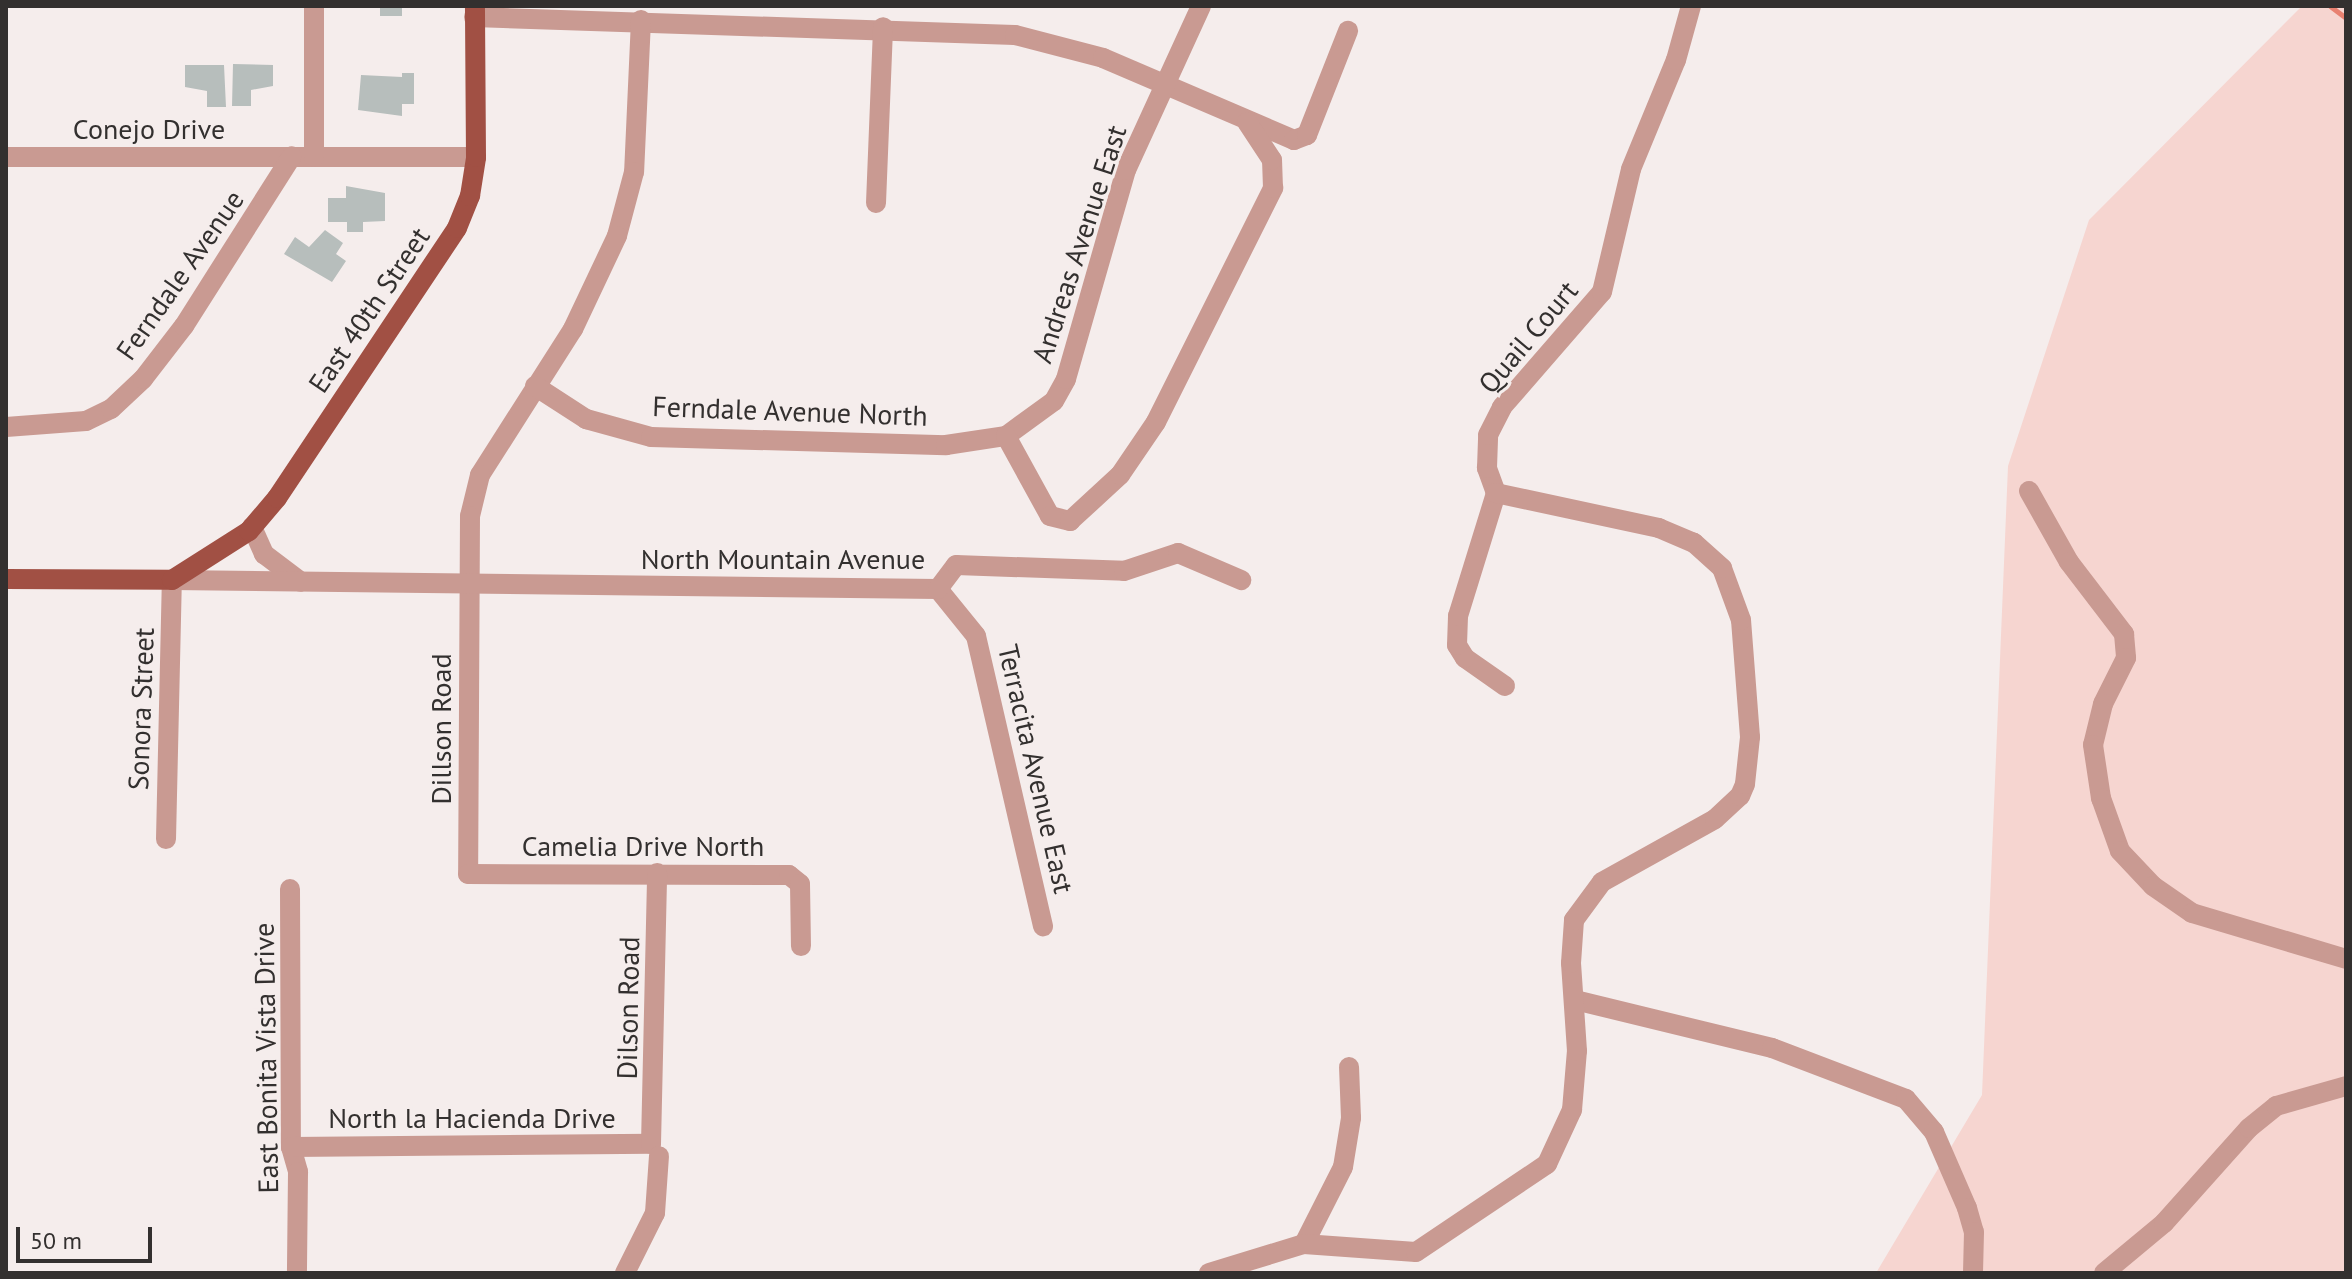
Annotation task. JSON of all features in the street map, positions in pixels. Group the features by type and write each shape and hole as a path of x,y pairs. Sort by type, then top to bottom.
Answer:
{"main road":[{"name":"East 40th Street","path":"172,580 252,527 277,498 457,228 470,196 476,157 474,11"},
{"path":"6,579 172,580"}],"street":[{"path":"314,6 314,157 476,157"},
{"name":"Andreas Avenue East","path":"1006,436 1054,401 1066,379 1126,170 1201,6"},
{"name":"Quail Court","path":"1505,686 1465,658 1456,631 1496,493 1487,468 1488,435 1502,407 1602,292 1631,169 1676,60 1691,6"},
{"path":"474,11 641,20 883,27 1029,37 1080,50 1285,139 1303,139 1348,31"},
{"name":"Dillson Road","path":"468,874 470,516 480,475 600,277 627,205 637,129 641,20"},
{"path":"876,203 883,27"},
{"path":"1006,436 1050,516 1070,521 1120,475 1156,422 1273,188 1272,160 1247,122"},
{"name":"Ferndale Avenue","path":"6,427 86,421 111,409 143,379 193,314 292,156"},
{"name":"Conejo Drive","path":"6,157 314,157"},
{"name":"Ferndale Avenue North","path":"535,386 586,419 651,437 946,445 1006,436"},
{"path":"2029,491 2069,562 2124,634 2126,658 2103,704 2093,745 2101,798 2120,851 2153,886 2192,913 2346,959"},
{"path":"1209,1273 1304,1244 1416,1252 1547,1164 1572,1110 1575,1000 1571,935 1591,892 1715,819 1740,796 1751,756 1741,620 1731,584 1694,543 1659,528 1496,493"},
{"path":"252,527 264,554 301,582"},
{"name":"North Mountain Avenue","path":"172,580 938,589 956,565 1124,571 1178,553 1241,580"},
{"name":"Sonora Street","path":"166,839 172,580"},
{"name":"Terracita Avenue East","path":"938,589 976,636 1043,926"},
{"name":"Camelia Drive North","path":"468,874 657,873 796,877 801,946"},
{"name":"Dilson Road","path":"625,1273 655,1213 657,873"},
{"name":"East Bonita Vista Drive","path":"290,889 291,1147 298,1172 297,1273"},
{"path":"1575,1000 1772,1048 1906,1099 1934,1132 1967,1208 1974,1232 1973,1273"},
{"path":"1304,1244 1343,1167 1351,1118 1349,1067"},
{"path":"2104,1273 2164,1223 2249,1128 2276,1106 2346,1086"},
{"name":"North la Hacienda Drive","path":"291,1147 656,1150"}],"shaded area":[{"path":"2302,6 2346,6 2346,1273 1876,1273 1982,1095 2008,466 2089,220"}],"building":[{"path":"380,6 402,6 402,16 380,16"},
{"path":"233,64 273,65 273,86 251,90 251,106 232,106"},
{"path":"185,65 224,65 226,107 207,107 207,91 185,87"},
{"path":"402,73 414,73 414,104 402,104 402,116 358,110 361,75 402,77"},
{"path":"346,186 385,193 385,221 363,222 363,232 347,232 347,222 328,222 328,198 346,198"},
{"path":"325,230 343,243 336,254 346,261 332,282 284,254 295,237 309,247"}],"waterway":[{"path":"2330,6 2346,18"}]}
